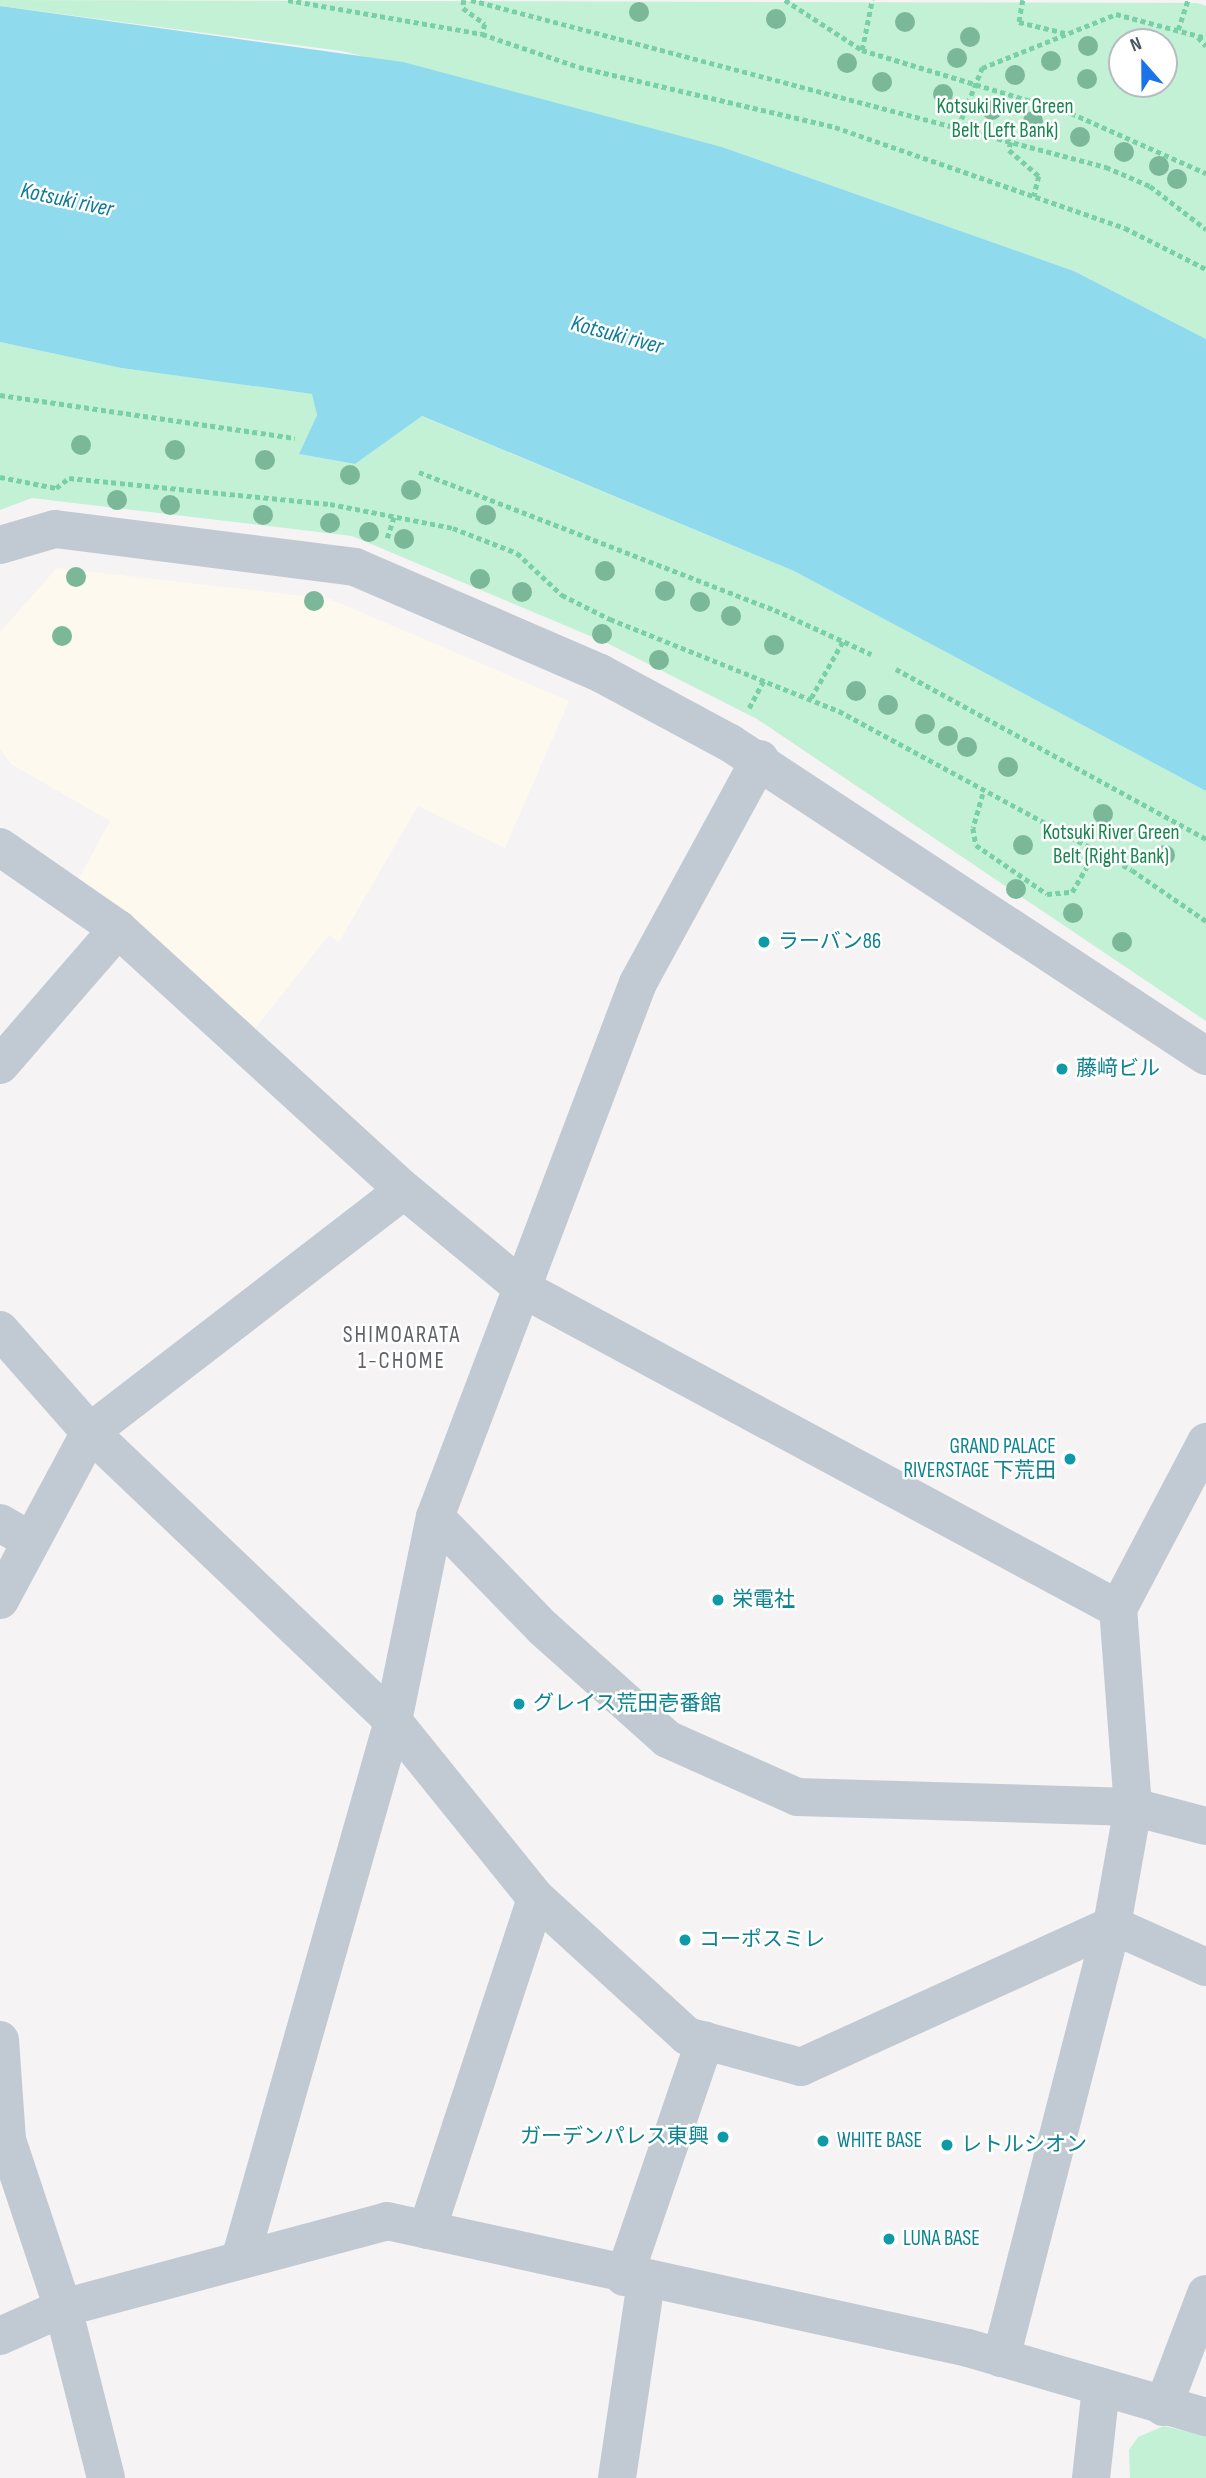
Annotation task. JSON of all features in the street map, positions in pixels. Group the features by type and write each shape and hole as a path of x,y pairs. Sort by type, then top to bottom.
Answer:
{"street":[{"path":"0,545 55,528 355,567 600,673 760,760 1206,1056"},
{"path":"242,2256 393,1721 435,1517 525,1290 638,983 760,760"},
{"path":"0,847 118,929 404,1190 525,1290 1118,1609"},
{"path":"0,1065 118,929"},
{"path":"0,1600 15,1532 90,1433 404,1190"},
{"path":"0,1330 90,1433 393,1721 536,1898 687,2036 801,2067 1112,1925 1206,1967"},
{"path":"1001,2358 1112,1925 1133,1807 1118,1609 1206,1442"},
{"path":"435,1517 543,1628 667,1739 797,1797 1133,1807 1206,1826"},
{"path":"427,2230 536,1898"},
{"path":"0,2040 7,2140 63,2308 106,2478"},
{"path":"617,2478 635,2279 705,2041"},
{"path":"0,2336 63,2308 242,2256 387,2221 635,2279 1001,2358 1163,2407 1206,2417"},
{"path":"1163,2407 1206,2294"},
{"path":"1091,2478 1101,2387"}],"path":[{"path":"288,0 482,34 579,67 835,127 1125,228 1206,269"},
{"path":"464,0 463,8 485,24 482,34"},
{"path":"471,0 1011,142 1150,186 1206,229"},
{"path":"785,0 862,50 973,82 1120,131 1206,173"},
{"path":"862,50 873,0"},
{"path":"1023,0 1019,22 1067,34"},
{"path":"1188,0 1178,30 1206,38"},
{"path":"958,127 973,82 982,68 1116,14 1170,28"},
{"path":"1197,37 1206,46"},
{"path":"1011,142 1009,150 1039,176 1034,196"},
{"path":"0,396 295,438"},
{"path":"419,472 871,654"},
{"path":"390,526 394,516"},
{"path":"811,699 844,641"},
{"path":"896,669 1206,839"},
{"path":"755,697 764,680"},
{"path":"983,794 973,828 976,845 1047,894 1072,892 1096,851"}],"shaded area":[{"path":"57,568 330,599 569,701 505,848 418,806 339,942 329,935 254,1030 77,882 110,821 11,764 0,749 0,632"}],"green space":[{"name":"Kotsuki River Green Belt (Left Bank)","path":"0,0 1197,3 1206,6 1206,339 1074,271 722,147 342,51 0,6"},
{"name":"Kotsuki River Green Belt (Right Bank)","path":"0,342 121,368 313,394 317,415 299,454 355,464 421,416 794,571 1206,791 1206,1021 757,719 607,643 352,536 32,498 0,510"},
{"path":"1164,2426 1206,2436 1206,2478 1130,2478 1129,2450 1138,2437"}],"water":[{"name":"Kotsuki river","path":"0,6 403,62 722,147 1074,271 1206,339 1206,791 794,571 422,416 355,464 299,454 317,415 312,394 121,368 0,342"}],"place":[{"name":"ラーバン86","path":"764,942"},
{"name":"藤﨑ビル","path":"1062,1069"},
{"name":"GRAND PALACE RIVERSTAGE 下荒田","path":"1070,1459"},
{"name":"栄電社","path":"718,1600"},
{"name":"グレイス荒田壱番館","path":"519,1704"},
{"name":"コーポスミレ","path":"685,1940"},
{"name":"ガーデンパレス東興","path":"723,2137"},
{"name":"WHITE BASE","path":"823,2141"},
{"name":"レトルシオン","path":"947,2145"},
{"name":"LUNA BASE","path":"889,2239"}],"district":[{"name":"SHIMOARATA 1-CHOME","path":"402,1348"}]}
